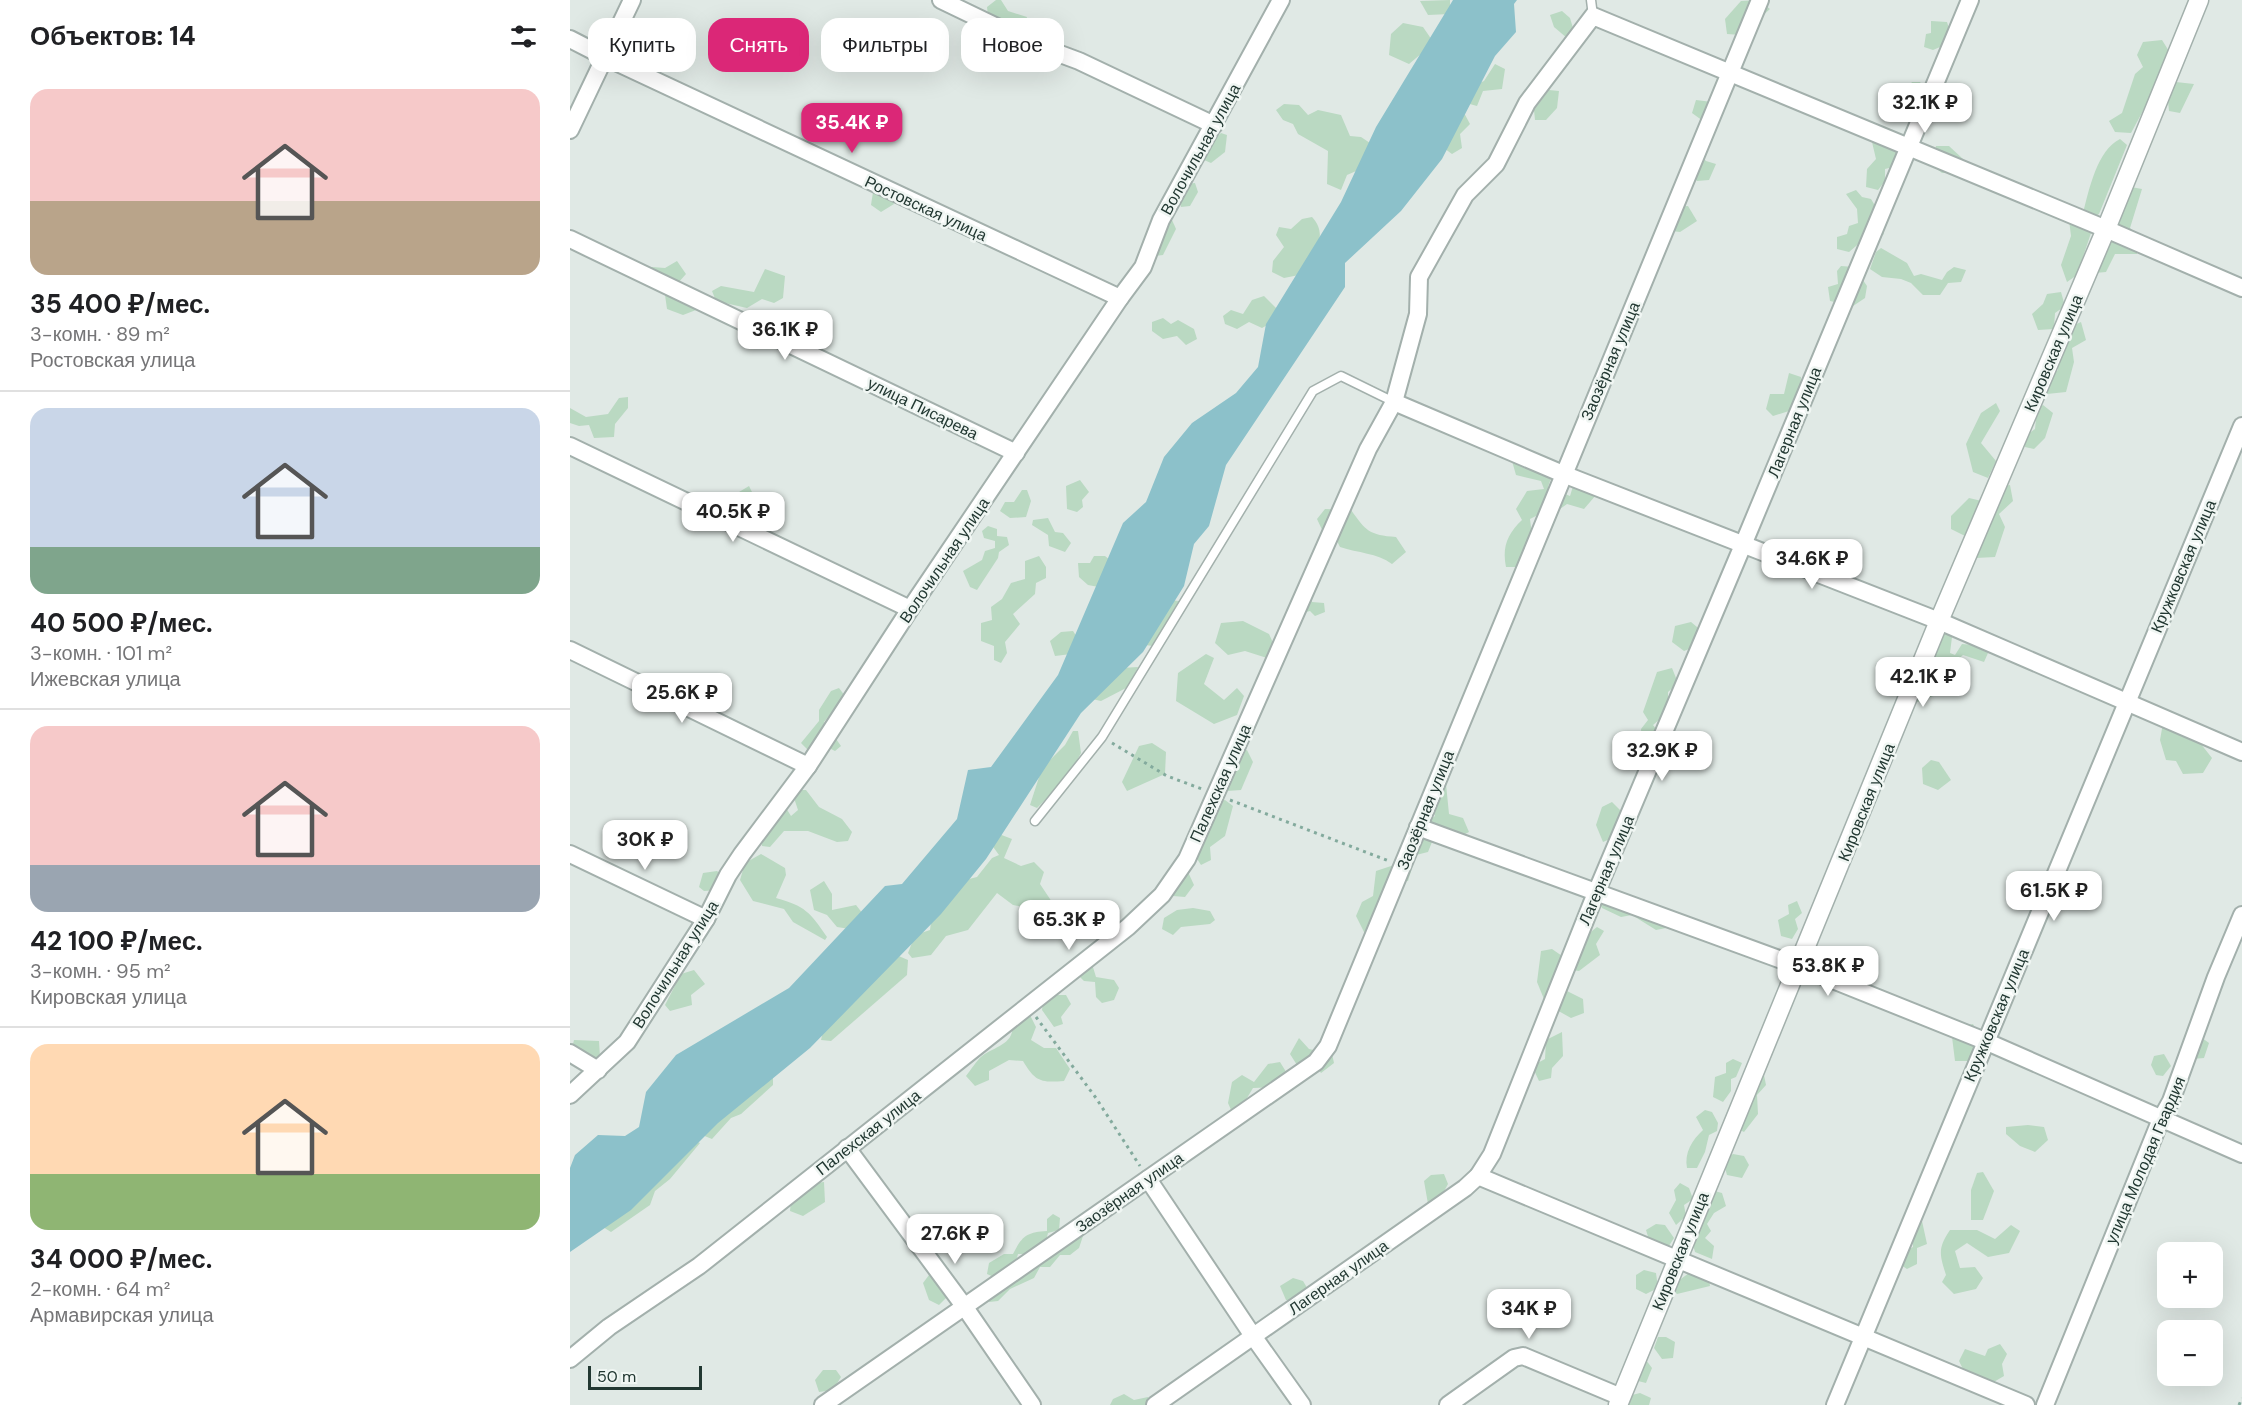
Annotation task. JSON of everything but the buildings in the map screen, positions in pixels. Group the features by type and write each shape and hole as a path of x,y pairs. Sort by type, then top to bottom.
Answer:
{"street":[{"path":"623,18 632,0"},
{"path":"941,0 1028,42 1079,61 1214,125"},
{"name":"Волочильная улица","path":"570,1095 627,1042 706,919 728,875 808,766 910,609 1143,267 1161,220 1281,0"},
{"name":"Заозёрная улица","path":"823,1405 1316,1062 1329,1046 1760,0"},
{"name":"Лагерная улица","path":"1155,1405 1465,1188 1478,1176 1492,1154 1596,893 1970,0"},
{"name":"Кировская улица","path":"1619,1401 1939,621 2106,229 2199,0"},
{"path":"1592,8 1730,73 1909,146 2242,288"},
{"name":"Палехская улица","path":"570,1359 609,1327 699,1266 1128,927 1162,895 1187,859 1368,449 1394,402 1418,314 1419,277 1465,195 1496,164 1527,103 1592,8"},
{"name":"Ростовская улица","path":"570,39 588,48"},
{"path":"570,130 598,72"},
{"name":"Ростовская улица","path":"637,72 1120,298"},
{"name":"улица Писарева","path":"570,239 1016,453"},
{"path":"1394,402 1563,474 1939,621 2126,704 2242,752"},
{"name":"Кружковская улица","path":"1835,1405 2242,426"},
{"path":"570,446 910,609"},
{"path":"570,650 808,766"},
{"path":"1419,827 1798,966 1985,1041 2242,1154"},
{"path":"570,855 706,919"},
{"name":"улица Молодая Гвардия","path":"2045,1405 2161,1119 2171,1101 2216,977 2242,915"},
{"path":"570,1053 598,1070"},
{"path":"847,1148 964,1306 1032,1405"},
{"path":"1478,1176 2026,1405"},
{"path":"1148,1179 1302,1405"},
{"path":"1448,1405 1514,1358 1524,1356 1619,1401"}],"lane":[{"path":"1035,821 1102,737 1313,391 1341,376 1394,402"}],"path":[{"path":"1102,737 1167,776 1402,866"},
{"path":"1028,1006 1095,1098 1148,1179"},
{"path":"2239,1405 2242,1398"}],"green space":[{"path":"996,0 1001,0 1008,11 1027,18 992,18 988,16 987,7"},
{"path":"1450,0 1450,14 1428,15 1420,1"},
{"path":"1758,0 1770,9 1741,35 1727,34 1725,19 1741,1"},
{"path":"1562,11 1570,18 1573,28 1567,38 1554,27 1550,15"},
{"path":"1931,21 1947,22 1951,35 1946,54 1940,47 1933,50 1924,47 1926,34 1931,33"},
{"path":"1403,23 1423,27 1434,43 1409,64 1389,55 1391,34"},
{"path":"2162,40 2172,56 2160,74 2176,82 2194,84 2180,113 2169,111 2168,101 2151,96 2131,133 2115,132 2109,121 2122,113 2135,74 2143,67 2137,55 2143,42"},
{"path":"1495,64 1505,69 1502,89 1483,91 1477,106 1466,103 1467,88 1484,81"},
{"path":"1912,82 1920,82 1927,91 1920,106 1907,106 1903,94"},
{"path":"1549,90 1559,91 1557,108 1546,120 1535,120 1534,110"},
{"path":"1696,100 1712,102 1703,121 1692,113"},
{"path":"1284,104 1299,105 1308,115 1318,110 1341,115 1350,136 1361,137 1373,145 1370,165 1347,175 1341,190 1327,184 1328,151 1298,134 1293,124 1283,120 1276,110"},
{"path":"1463,111 1470,124 1460,134 1462,148 1452,154 1441,146"},
{"path":"1221,133 1227,135 1225,152 1211,163 1204,160 1210,143"},
{"path":"1885,138 1901,154 1897,166 1885,169 1885,181 1878,190 1866,187 1867,169 1876,159 1872,142"},
{"path":"2120,139 2127,145 2099,214 2092,218 2092,230 2077,275 2067,282 2061,265 2071,236 2069,220 2083,213 2091,182 2100,161 2112,144"},
{"path":"1936,146 1949,146 1963,159 1958,172 1942,173 1932,165"},
{"path":"1696,150 1706,161 1716,164 1709,180 1697,181 1686,165"},
{"path":"1195,183 1198,192 1190,206 1181,207 1179,200 1187,184"},
{"path":"887,187 894,204 881,212 871,205 873,192"},
{"path":"2131,187 2142,189 2130,228 2137,235 2137,254 2115,254 2106,272 2095,273"},
{"path":"1856,190 1862,197 1871,199 1877,209 1875,219 1884,234 1874,241 1863,240 1849,252 1837,249 1837,237 1847,234 1849,226 1858,223 1857,209 1846,194"},
{"path":"1688,206 1697,221 1680,232 1663,230 1672,207"},
{"path":"1312,217 1320,232 1319,239 1299,275 1284,278 1272,272 1273,261 1284,247 1276,235 1279,227 1291,229 1302,219"},
{"path":"1172,220 1176,229 1163,255 1155,256 1165,221"},
{"path":"1881,248 1907,263 1914,276 1921,274 1942,280 1954,267 1966,270 1961,282 1948,283 1940,295 1923,295 1911,283 1901,279 1882,277 1870,269 1876,252"},
{"path":"677,261 686,274 678,283 647,273 652,267 665,268"},
{"path":"1841,266 1854,267 1867,286 1865,298 1853,306 1830,301 1828,287 1838,284 1837,271"},
{"path":"765,269 785,276 783,298 774,303 762,299 747,308 716,301 712,291 721,286 754,292"},
{"path":"2061,292 2065,306 2055,313 2054,329 2038,330 2032,314 2043,304 2047,294"},
{"path":"673,293 693,300 696,310 683,315 667,309 665,295"},
{"path":"1264,296 1278,310 1275,321 1262,328 1249,322 1237,329 1225,324 1223,316 1231,310 1243,314 1252,300"},
{"path":"1163,318 1171,324 1178,320 1194,329 1197,339 1186,345 1177,336 1163,339 1152,331 1152,322"},
{"path":"2081,322 2086,340 2072,348 2074,362 2066,392 2047,394 2042,383 2058,370 2057,348 2067,328"},
{"path":"1789,373 1801,377 1800,397 1809,409 1807,417 1789,411 1773,416 1766,409 1770,394 1784,394"},
{"path":"628,397 628,408 615,424 614,437 594,438 589,425 579,426 570,423 570,408 586,417 608,414 619,398"},
{"path":"1996,403 2000,411 1981,443 1996,461 1988,478 1973,472 1966,444 1981,413"},
{"path":"2043,405 2053,413 2045,438 2034,449 2025,447 2025,436 2035,429 2037,409"},
{"path":"1512,461 1554,469 1548,487 1570,496 1574,483 1596,495 1584,509 1567,504 1553,514 1540,514 1530,519 1532,535 1519,567 1506,567 1505,560 1507,542 1522,520 1516,509 1527,491 1544,489 1541,481 1516,475"},
{"path":"1080,480 1089,492 1082,500 1083,507 1077,512 1067,509 1066,486"},
{"path":"2010,485 2013,501 1999,514 2005,527 1995,557 1976,558 1969,538 1951,529 1951,516 1969,498 1986,502 2000,486"},
{"path":"749,486 756,500 767,505 760,517 738,505 739,492"},
{"path":"1022,490 1027,490 1031,501 1026,517 1010,518 1000,511 1005,502 1014,502"},
{"path":"1325,509 1351,510 1369,531 1396,537 1406,552 1392,564 1374,555 1340,547 1334,535 1324,534 1317,519"},
{"path":"1048,518 1055,532 1063,533 1071,543 1065,552 1049,546 1048,535 1032,525 1033,520"},
{"path":"988,526 997,529 997,536 1007,537 1009,545 999,552 998,558 977,590 970,587 963,571 982,560 985,551 995,548 995,541 984,538 982,531"},
{"path":"1039,556 1046,567 1046,578 1036,583 1035,594 1013,614 1020,624 1005,642 1007,653 1001,663 994,660 994,646 981,641 981,623 992,620 991,607 1002,599 1011,583 1025,579 1025,561"},
{"path":"1094,556 1105,556 1116,565 1104,588 1088,585 1079,577 1078,563 1090,563"},
{"path":"1304,587 1312,593 1312,602 1324,603 1325,612 1315,616 1310,611 1302,613 1292,604 1295,591"},
{"path":"1169,600 1179,601 1182,611 1153,646 1145,645"},
{"path":"1243,621 1269,634 1275,647 1267,658 1245,651 1228,655 1215,643 1221,623"},
{"path":"1691,622 1703,632 1697,646 1684,651 1672,642 1675,626"},
{"path":"1073,631 1079,640 1071,654 1055,656 1050,641 1061,632"},
{"path":"1939,631 1952,637 1950,653 1955,655 1962,644 1974,645 1988,653 1984,662 1963,655 1952,665 1954,675 1938,694 1918,702 1911,697"},
{"path":"1206,654 1214,658 1204,684 1224,700 1237,688 1244,696 1237,715 1214,724 1176,701 1178,673"},
{"path":"1138,667 1128,687 1101,701 1092,699 1121,668"},
{"path":"1672,668 1678,683 1668,692 1668,712 1653,725 1665,740 1645,764 1631,765 1626,752 1642,744 1641,729 1648,720 1643,712 1657,672"},
{"path":"839,688 845,696 824,722 841,746 835,751 819,743 808,750 801,743 819,721 819,710 831,691"},
{"path":"2163,723 2193,734 2212,758 2203,773 2183,774 2176,761 2166,760 2160,740"},
{"path":"1073,731 1078,731 1081,753 1068,777 1037,808 1030,805 1042,768 1065,745"},
{"path":"1152,743 1166,752 1165,774 1127,791 1122,782 1139,746"},
{"path":"1247,750 1253,762 1241,790 1227,791 1223,783 1236,752"},
{"path":"1931,760 1939,762 1951,780 1938,790 1923,784 1922,768"},
{"path":"1432,776 1446,784 1449,814 1463,818 1469,832 1457,838 1436,832 1428,852 1416,855 1413,843 1425,823 1435,816 1425,792"},
{"path":"797,790 806,790 819,807 842,819 852,832 848,841 837,842 808,831 784,831 770,847 762,846 760,830 786,808 791,816 798,810 794,798"},
{"path":"1225,800 1233,806 1225,836 1210,847 1211,860 1201,865 1194,854 1205,842 1203,830 1216,802"},
{"path":"1612,802 1623,813 1619,835 1603,842 1596,825 1602,807"},
{"path":"999,834 1012,839 1004,858 1021,866 1034,862 1044,872 1040,884 1054,905 1044,911 1013,905 997,893 968,930 946,936 931,955 912,958 908,953 915,935 930,930 932,915 961,881 977,877 992,858 999,855 991,844"},
{"path":"761,854 785,868 786,875 776,898 806,911 827,937 825,940 793,922 784,909 753,901 740,880 745,863"},
{"path":"1400,856 1412,868 1408,881 1392,882 1382,898 1389,922 1383,935 1366,936 1356,916 1362,902 1373,896 1376,871 1394,865"},
{"path":"717,871 722,875 719,890 704,891 699,887 703,873"},
{"path":"1188,872 1194,885 1185,897 1173,896 1170,888"},
{"path":"824,881 832,894 832,910 856,905 863,914 850,929 837,927 827,915 814,910 810,890"},
{"path":"1613,893 1639,898 1643,906 1657,905 1674,913 1676,926 1656,930 1632,915 1621,917 1602,908 1598,899"},
{"path":"1797,901 1802,913 1795,919 1798,929 1792,939 1781,936 1778,920 1789,914 1788,905"},
{"path":"1193,908 1210,911 1215,920 1210,924 1181,927 1173,935 1162,929 1164,918 1177,910"},
{"path":"1597,927 1604,931 1596,944 1600,955 1579,971 1564,969 1555,985 1583,999 1584,1013 1571,1018 1546,1004 1537,982 1541,951 1552,949 1565,958 1570,949 1585,948 1587,935"},
{"path":"894,954 908,960 907,975 831,1041 821,1040 824,1027"},
{"path":"1092,964 1096,977 1114,980 1119,988 1114,1000 1102,1003 1096,997 1095,982 1084,981 1078,975"},
{"path":"694,970 705,984 691,995 692,1005 670,1011 665,1005 681,974"},
{"path":"1057,995 1066,995 1071,1004 1061,1017 1063,1024 1054,1027 1042,1010 1043,1002"},
{"path":"1030,1015 1036,1027 1031,1040 1044,1048 1056,1048 1070,1069 1064,1081 1044,1081 1035,1077 1023,1061 1009,1060 989,1071 989,1080 975,1086 966,1076 976,1063 982,1056 1008,1040 1011,1035 1012,1022"},
{"path":"1973,1024 1978,1034 1969,1061 1955,1061 1952,1037 1961,1027"},
{"path":"1562,1032 1563,1056 1552,1068 1551,1078 1539,1081 1532,1066 1545,1059 1546,1040"},
{"path":"2198,1035 2209,1043 2204,1058 2192,1059"},
{"path":"1299,1038 1309,1049 1332,1054 1334,1063 1321,1073 1311,1058 1297,1065 1290,1054"},
{"path":"574,1040 599,1041 600,1057 587,1063 572,1048"},
{"path":"2164,1054 2171,1066 2163,1076 2156,1075 2151,1065 2154,1056"},
{"path":"1733,1059 1742,1063 1736,1077 1731,1079 1731,1091 1723,1102 1713,1097 1715,1077 1726,1073 1726,1063"},
{"path":"1280,1062 1288,1075 1277,1087 1253,1088 1241,1108 1232,1112 1228,1103 1232,1082 1242,1075 1254,1082 1268,1064"},
{"path":"773,1069 773,1085 741,1114 731,1118 712,1139 702,1135"},
{"path":"1760,1074 1764,1075 1766,1085 1757,1095 1758,1114 1744,1132 1736,1128"},
{"path":"1705,1110 1712,1112 1718,1123 1717,1131 1709,1135 1705,1152 1697,1168 1687,1168 1686,1162 1690,1147 1703,1130 1696,1117"},
{"path":"2028,1125 2044,1127 2048,1140 2035,1152 2020,1146 2006,1134 2006,1127"},
{"path":"691,1139 700,1143 670,1179 655,1191 650,1205 611,1232 603,1227"},
{"path":"1733,1154 1744,1156 1749,1165 1742,1178 1727,1175 1723,1161"},
{"path":"1983,1172 1994,1191 1983,1220 1971,1220 1971,1190 1977,1173"},
{"path":"1444,1174 1448,1184 1436,1206 1428,1204 1424,1181 1431,1175"},
{"path":"824,1182 825,1202 803,1216 790,1211 791,1201 815,1183"},
{"path":"1680,1183 1689,1188 1693,1199 1684,1205 1686,1216 1676,1225 1669,1213 1676,1200 1674,1190"},
{"path":"1711,1190 1722,1193 1726,1206 1714,1213 1707,1224 1711,1231 1705,1238 1714,1246 1712,1259 1695,1252 1692,1238 1695,1223 1710,1208 1707,1199"},
{"path":"1053,1214 1060,1218 1059,1230 1048,1233 1045,1244 1030,1254 1018,1254 1014,1268 996,1278 987,1274 989,1263 1004,1254 1013,1254 1026,1236 1035,1232 1047,1231 1047,1219"},
{"path":"1922,1221 1927,1244 1917,1248 1917,1264 1907,1269 1898,1263 1903,1252 1913,1247 1912,1223"},
{"path":"1656,1224 1665,1225 1674,1238 1665,1252 1652,1250 1646,1230"},
{"path":"2011,1225 2020,1231 2009,1253 1988,1257 1967,1243 1955,1251 1960,1268 1975,1267 1983,1278 1976,1289 1954,1294 1942,1282 1946,1275 1941,1247 1950,1230 1977,1230 1995,1239"},
{"path":"1073,1234 1083,1236 1079,1248 1070,1255 1060,1255 1050,1267 1040,1267 1034,1278 1010,1289 998,1301 989,1302 991,1291"},
{"path":"1644,1270 1656,1273 1658,1288 1646,1294 1636,1289 1636,1275"},
{"path":"1689,1273 1709,1280 1710,1286 1677,1294 1670,1287"},
{"path":"929,1275 944,1283 949,1295 939,1305 929,1300 923,1283"},
{"path":"1293,1278 1303,1281 1309,1291 1302,1301 1286,1300 1280,1286"},
{"path":"1658,1337 1666,1337 1675,1342 1673,1358 1662,1359 1654,1348"},
{"path":"2000,1344 2007,1354 2002,1364 2004,1376 1992,1383 1965,1373 1959,1361 1965,1349 1985,1356 1988,1349"},
{"path":"1643,1356 1652,1368 1646,1383 1634,1380"},
{"path":"823,1370 836,1370 841,1377 833,1390 819,1392 815,1380"},
{"path":"1640,1393 1651,1398 1649,1405 1626,1405 1628,1396"},
{"path":"1124,1394 1134,1400 1148,1397 1154,1405 1110,1405 1113,1399"}],"water":[{"path":"1453,0 1517,0 1514,4 1516,32 1495,56 1442,159 1401,211 1345,263 1345,287 1226,465 1209,526 1194,544 1184,586 1143,652 1081,713 986,859 941,914 810,1048 718,1123 631,1210 570,1252 570,1168 575,1155 598,1135 625,1136 639,1127 646,1092 676,1055 789,988 885,886 902,884 957,819 968,770 991,767 1058,675 1123,523 1146,502 1164,457 1192,423 1236,393 1258,367 1266,324 1341,202 1376,127"}]}
